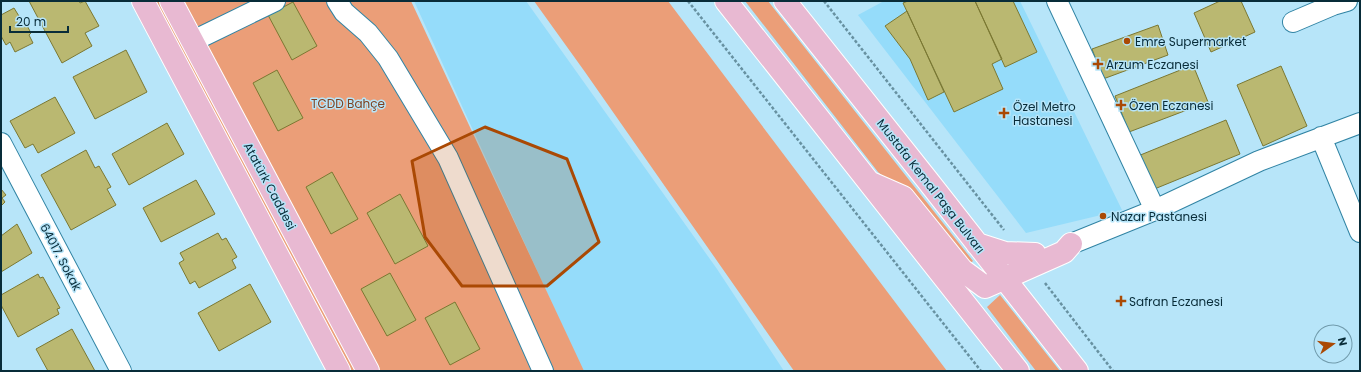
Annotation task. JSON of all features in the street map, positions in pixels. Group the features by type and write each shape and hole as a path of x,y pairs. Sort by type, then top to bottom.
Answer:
{"main road":[{"path":"143,1 339,371"},
{"name":"Atatürk Caddesi","path":"171,1 368,371"},
{"path":"726,1 1016,369"},
{"name":"Mustafa Kemal Paşa Bulvarı","path":"785,1 1077,371"},
{"path":"868,182 903,197 962,270 985,287 1001,274 1033,261 1064,252 1071,244"},
{"path":"977,244 1033,261"},
{"path":"1032,314 1029,286 1033,261"},
{"path":"981,284 978,297 986,317 1015,353 1016,369"}],"street":[{"path":"193,41 275,1"},
{"path":"337,1 344,12 368,33 388,58 448,158 543,371"},
{"path":"1058,1 1155,210"},
{"path":"1293,22 1333,5 1347,1"},
{"path":"1071,244 1155,210 1259,161 1360,122"},
{"path":"1321,138 1360,232"},
{"name":"64017. Sokak","path":"1,143 121,371"}],"path":[{"path":"688,1 981,371"},
{"path":"824,1 1033,261 1113,371"}],"highlighted area":[{"path":"485,127 567,159 599,242 547,286 462,286 425,237 412,161"}],"shaded area":[{"path":"414,1 526,1 717,269 784,371 583,371"},
{"name":"Özel Metro Hastanesi","path":"884,1 1020,1 1122,210 1026,233 858,15"}],"green space":[{"path":"151,1 160,1 358,371 352,371 188,66"},
{"name":"TCDD Bahçe","path":"179,1 411,1 584,371 377,371"},
{"path":"534,1 668,1 947,371 794,371"},
{"path":"745,1 768,1 973,261 966,267 912,200 878,172"},
{"path":"1000,295 1060,371 1036,371 987,307"}],"building":[{"path":"29,1 79,1 80,3 85,1 99,26 85,33 92,46 62,63"},
{"path":"908,1 975,1 1002,59 992,64 1003,89 954,112 903,3"},
{"path":"975,1 1013,1 1037,52 1005,67"},
{"path":"1220,1 1241,1 1255,32 1211,52 1194,13"},
{"path":"293,2 317,46 292,60 268,15"},
{"path":"14,8 22,21 24,20 31,33 29,35 33,43 15,52 10,42 6,45 1,36 1,15"},
{"path":"907,11 944,92 928,100 910,59 885,26"},
{"path":"1158,25 1168,55 1103,79 1092,49"},
{"path":"126,50 147,92 95,119 73,77"},
{"path":"1193,65 1208,102 1129,132 1115,96"},
{"path":"1281,66 1307,126 1263,146 1237,85"},
{"path":"277,70 303,118 278,131 253,83"},
{"path":"55,97 75,133 38,153 33,144 25,148 10,121"},
{"path":"1226,120 1240,154 1152,190 1138,156"},
{"path":"167,123 184,154 129,185 112,154"},
{"path":"86,150 95,168 99,166 111,187 107,189 116,205 71,230 41,175"},
{"path":"332,172 358,219 331,234 306,187"},
{"path":"196,180 215,214 161,242 143,208"},
{"path":"1,189 6,195 2,198 5,202 1,206"},
{"path":"400,194 428,246 395,264 367,213"},
{"path":"17,224 32,253 1,272 1,236"},
{"path":"218,233 222,240 226,238 237,257 232,260 236,268 199,288 195,281 190,284 179,263 184,260 180,253"},
{"path":"390,273 416,320 387,336 361,289"},
{"path":"38,274 40,278 43,277 60,308 57,309 59,314 18,337 1,305 1,295"},
{"path":"250,284 271,322 219,351 198,313"},
{"path":"455,302 480,349 450,365 425,318"},
{"path":"72,329 95,371 48,371 36,349"}],"place":[{"name":"Emre Supermarket","path":"1127,41"},
{"name":"Arzum Eczanesi","path":"1098,64"},
{"name":"Özen Eczanesi","path":"1121,105"},
{"name":"Özel Metro Hastanesi","path":"1004,113"},
{"name":"Nazar Pastanesi","path":"1103,216"},
{"name":"Safran Eczanesi","path":"1121,301"}]}
